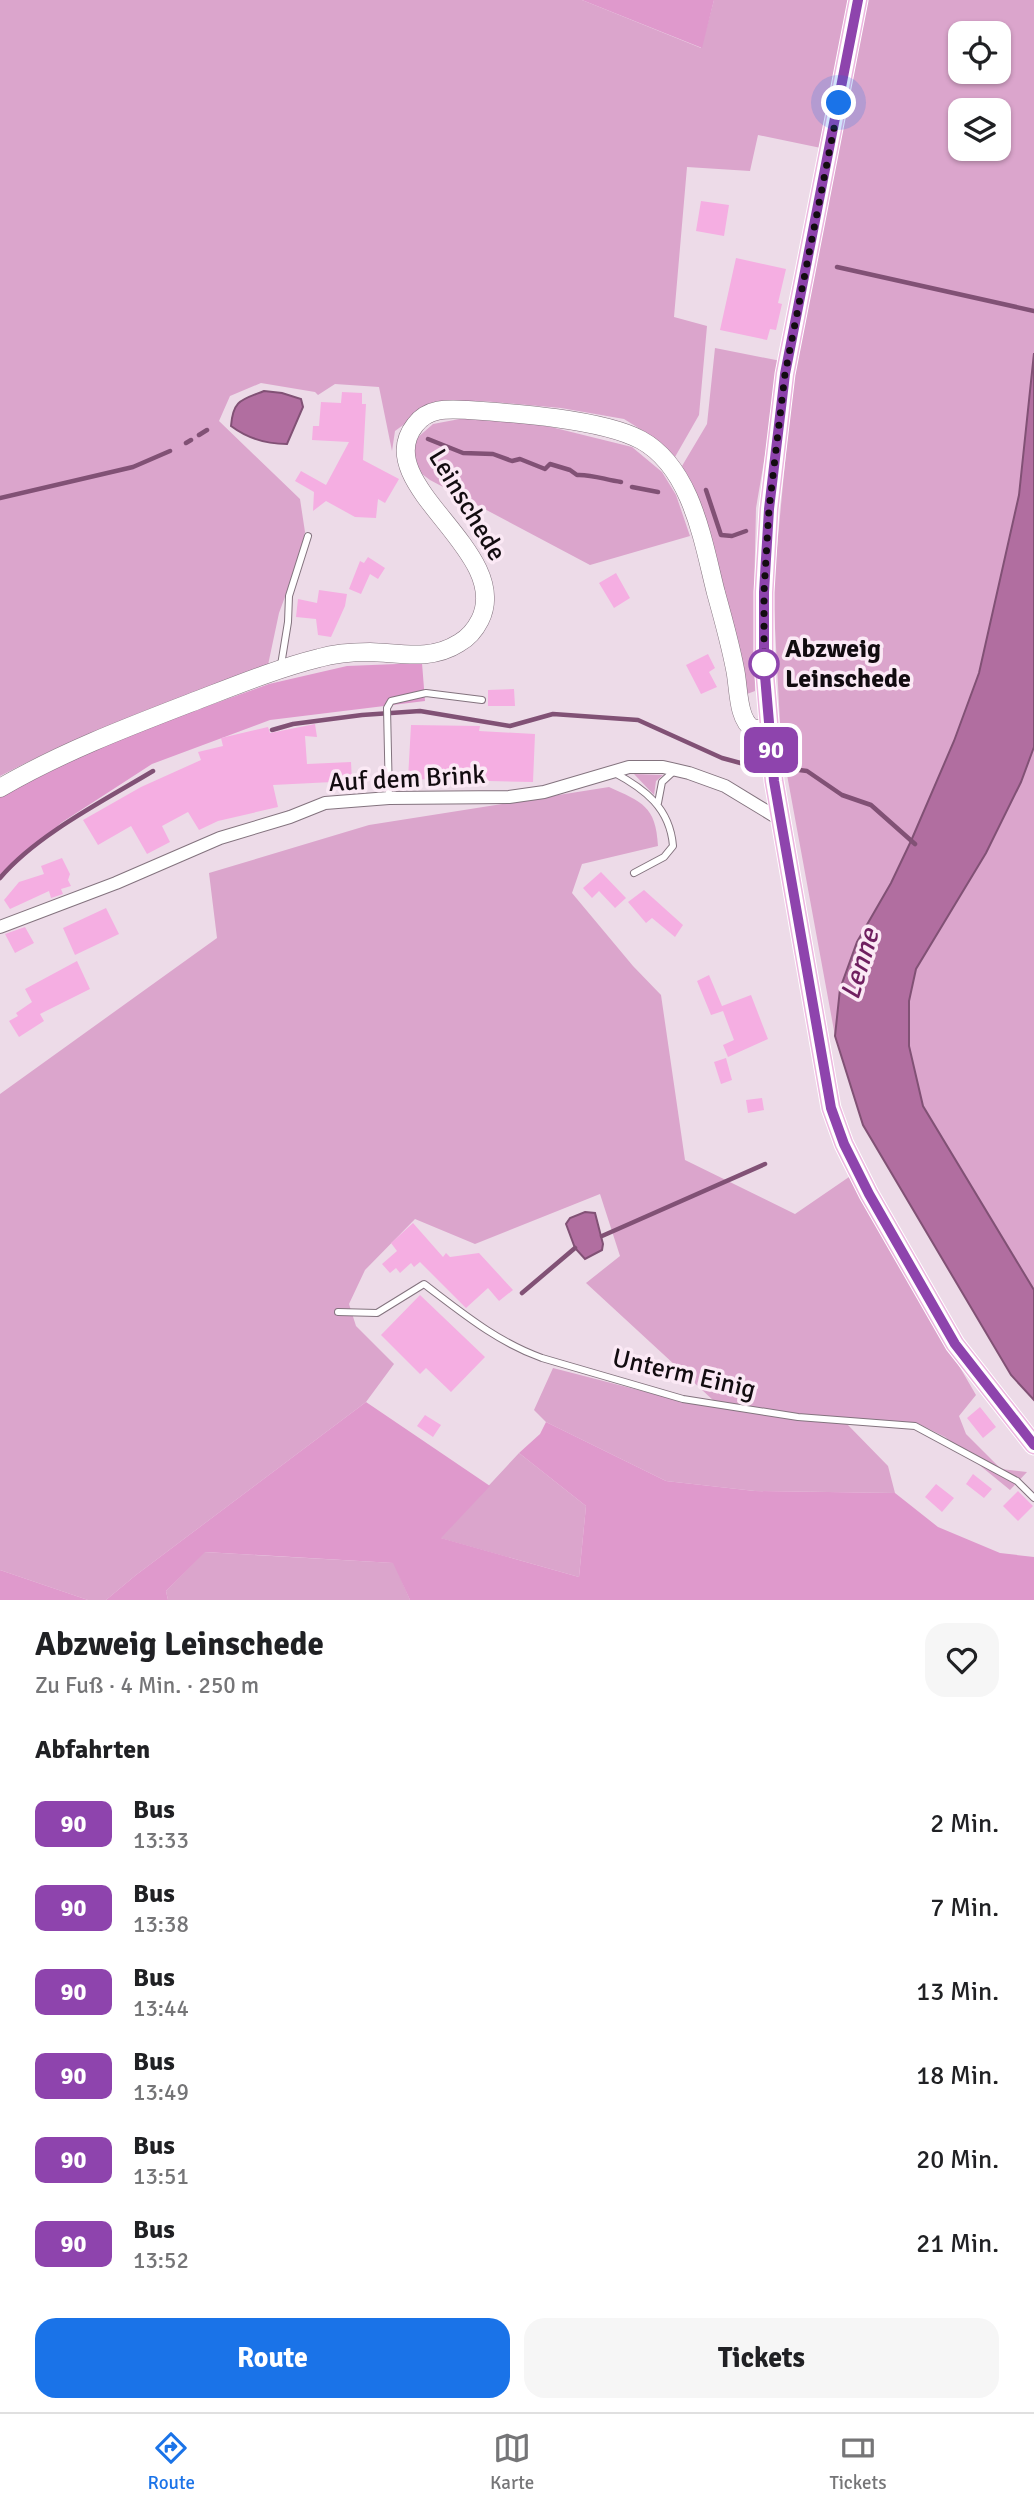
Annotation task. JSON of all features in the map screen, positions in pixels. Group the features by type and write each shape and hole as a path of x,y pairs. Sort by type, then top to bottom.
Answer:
{"main road":[{"path":"858,0 785,374 769,509 764,592 764,664 774,781 831,1108 844,1144 869,1194 955,1344 1034,1445"},
{"name":"Leinschede","path":"0,788 55,759 114,733 304,662 340,653 371,652 420,656 447,650 464,640 472,633 483,613 484,586 471,557 410,472 406,450 410,433 418,421 428,413 444,409 558,420 610,429 639,439 658,453 672,468 687,496 702,539 736,671 745,721 753,729 769,729"}],"street":[{"name":"Auf dem Brink","path":"0,927 116,883 220,838 290,817 325,803 389,798 520,795 544,792 629,767 663,767 725,786 781,820"}],"lane":[{"path":"280,670 288,622 289,596 308,536"},
{"path":"389,798 387,708 391,701 426,694 482,700"},
{"path":"658,803 662,782 675,770"},
{"path":"612,771 658,803 668,819 673,846 664,857 634,873"},
{"name":"Unterm Einig","path":"338,1311 377,1313 424,1284 487,1332 542,1359 682,1399 798,1417 915,1426 1017,1481 1034,1498"}],"shaded area":[{"path":"0,0 582,0 701,48 714,0 848,0 821,148 758,135 750,171 687,167 674,317 707,326 699,415 675,457 653,437 624,419 561,408 482,401 425,409 395,431 392,451 379,387 335,384 318,395 315,392 261,383 230,396 219,421 300,499 305,532 299,559 279,613 268,665 99,730 0,776"},
{"path":"582,0 714,0 702,48"},
{"path":"863,0 1034,0 1034,353 1019,495 979,673 954,741 911,841 891,883 857,942 840,989 835,1036 781,742 773,590 793,378"},
{"path":"715,348 781,361 756,508 755,691 747,694 707,522 682,466 707,424"},
{"path":"481,415 551,427 632,447 662,472 676,495 690,536 590,565 430,480 410,465 408,446 433,424"},
{"path":"422,663 425,701 270,720 152,764 61,823 0,879 0,792 57,760 269,684 347,666"},
{"path":"1034,747 1034,1290 923,1106 909,1046 909,1001 916,969 986,853 1021,782"},
{"path":"634,774 663,775 656,781 654,795"},
{"path":"609,787 645,807 654,822 658,846 582,864 572,893 661,995 685,1160 795,1214 849,1177 976,1395 959,1416 966,1434 1001,1469 1027,1472 1010,1490 945,1437 919,1424 801,1414 714,1401 586,1283 620,1256 600,1194 475,1244 415,1219 365,1270 349,1304 356,1326 394,1364 366,1402 106,1600 88,1600 0,1570 0,1094 217,938 209,873 369,825"},
{"path":"553,1368 681,1401 797,1420 847,1424 888,1466 895,1493 755,1491 666,1481 546,1422 534,1410"},
{"path":"366,1402 490,1486 441,1538 579,1577 586,1506 519,1453 540,1434 546,1422 666,1481 755,1491 895,1493 938,1527 1000,1553 1034,1557 1034,1600 410,1600 393,1563 205,1552 166,1591 168,1600 106,1600"},
{"path":"519,1453 586,1506 579,1577 440,1538"},
{"path":"204,1552 394,1563 410,1600 168,1600 166,1591"},
{"path":"0,1570 88,1600 0,1600"}],"water":[{"name":"Lenne","path":"1034,353 1034,747 1021,782 986,853 916,969 909,1001 909,1046 923,1106 1034,1290 1034,1400 1011,1375 863,1125 835,1036 840,989 857,942 891,883 911,841 954,741 979,673 1019,495"},
{"path":"264,391 301,399 303,407 287,444 257,440 231,426 236,406"},
{"path":"585,1212 595,1213 603,1244 602,1250 585,1259 575,1248 566,1224 570,1218"}],"building":[{"path":"701,201 729,205 724,236 696,231"},
{"path":"736,258 786,269 778,303 782,304 776,330 770,329 767,340 720,330"},
{"path":"342,392 362,393 362,404 366,404 363,460 399,479 385,503 378,499 376,518 355,517 326,501 313,511 314,492 295,481 301,471 326,485 349,442 312,440 313,426 319,426 321,402 341,403"},
{"path":"368,557 385,568 378,579 370,574 361,594 349,589 360,561 364,563"},
{"path":"616,573 630,598 614,608 599,583"},
{"path":"319,590 347,594 345,606 331,637 318,635 316,619 296,617 298,599 317,603"},
{"path":"708,654 715,668 709,672 717,687 701,694 686,665"},
{"path":"514,689 515,706 488,706 488,690"},
{"path":"315,724 317,737 305,736 307,764 351,762 352,781 273,785 278,807 218,821 199,830 188,812 162,826 170,842 147,854 131,826 98,845 83,820 141,787 201,760 198,752 223,746 221,738 268,727 270,733"},
{"path":"411,725 480,726 479,731 535,734 533,782 408,779"},
{"path":"62,858 70,874 68,880 71,886 61,889 63,894 51,898 49,891 10,909 4,900 19,882 44,874 41,866"},
{"path":"601,872 626,898 615,908 599,891 592,898 583,888"},
{"path":"644,890 683,925 675,937 652,918 646,923 628,902"},
{"path":"106,908 119,934 75,955 63,928"},
{"path":"25,927 34,943 15,953 5,934"},
{"path":"77,961 90,989 40,1014 44,1021 19,1037 9,1021 32,1002 25,989"},
{"path":"709,975 722,1006 751,995 768,1039 728,1057 723,1045 734,1040 723,1011 711,1015 697,981"},
{"path":"726,1058 732,1080 721,1084 714,1062"},
{"path":"762,1098 764,1110 748,1113 746,1100"},
{"path":"413,1223 443,1257 446,1253 450,1257 479,1253 513,1290 499,1301 488,1288 466,1308 420,1262 414,1267 411,1263 400,1273 396,1268 390,1273 382,1264 397,1251 391,1243"},
{"path":"420,1295 485,1357 451,1392 426,1368 420,1374 381,1335"},
{"path":"980,1407 996,1427 983,1438 967,1418"},
{"path":"425,1415 441,1425 433,1437 417,1426"},
{"path":"973,1474 992,1489 984,1498 966,1484"},
{"path":"936,1484 954,1498 942,1512 925,1497"},
{"path":"1018,1491 1033,1506 1018,1521 1003,1506"}],"waterway":[{"path":"837,267 1034,311"},
{"path":"199,435 207,430"},
{"path":"428,439 463,453 493,454 512,461 520,459 545,469 550,464 577,475 621,482"},
{"path":"186,443 191,440"},
{"path":"0,498 133,467 170,451"},
{"path":"632,487 658,492"},
{"path":"706,490 721,535 732,536 746,531"},
{"path":"272,730 293,724 362,715 420,711 510,726 553,714 638,720 722,758 744,764 768,766"},
{"path":"776,767 807,771 842,795 871,805 915,844"},
{"path":"0,878 32,847 52,833 153,771"},
{"path":"602,1236 765,1164"},
{"path":"522,1293 575,1248"}],"bus line":[{"name":"90","path":"858,0 785,374 769,509 764,592 764,664 774,781 831,1108 844,1144 869,1194 955,1344 1034,1445"}],"place":[{"name":"Abzweig Leinschede","path":"764,664"}],"route":[{"path":"764,664 764,592 769,509 785,374 839,103"}]}
